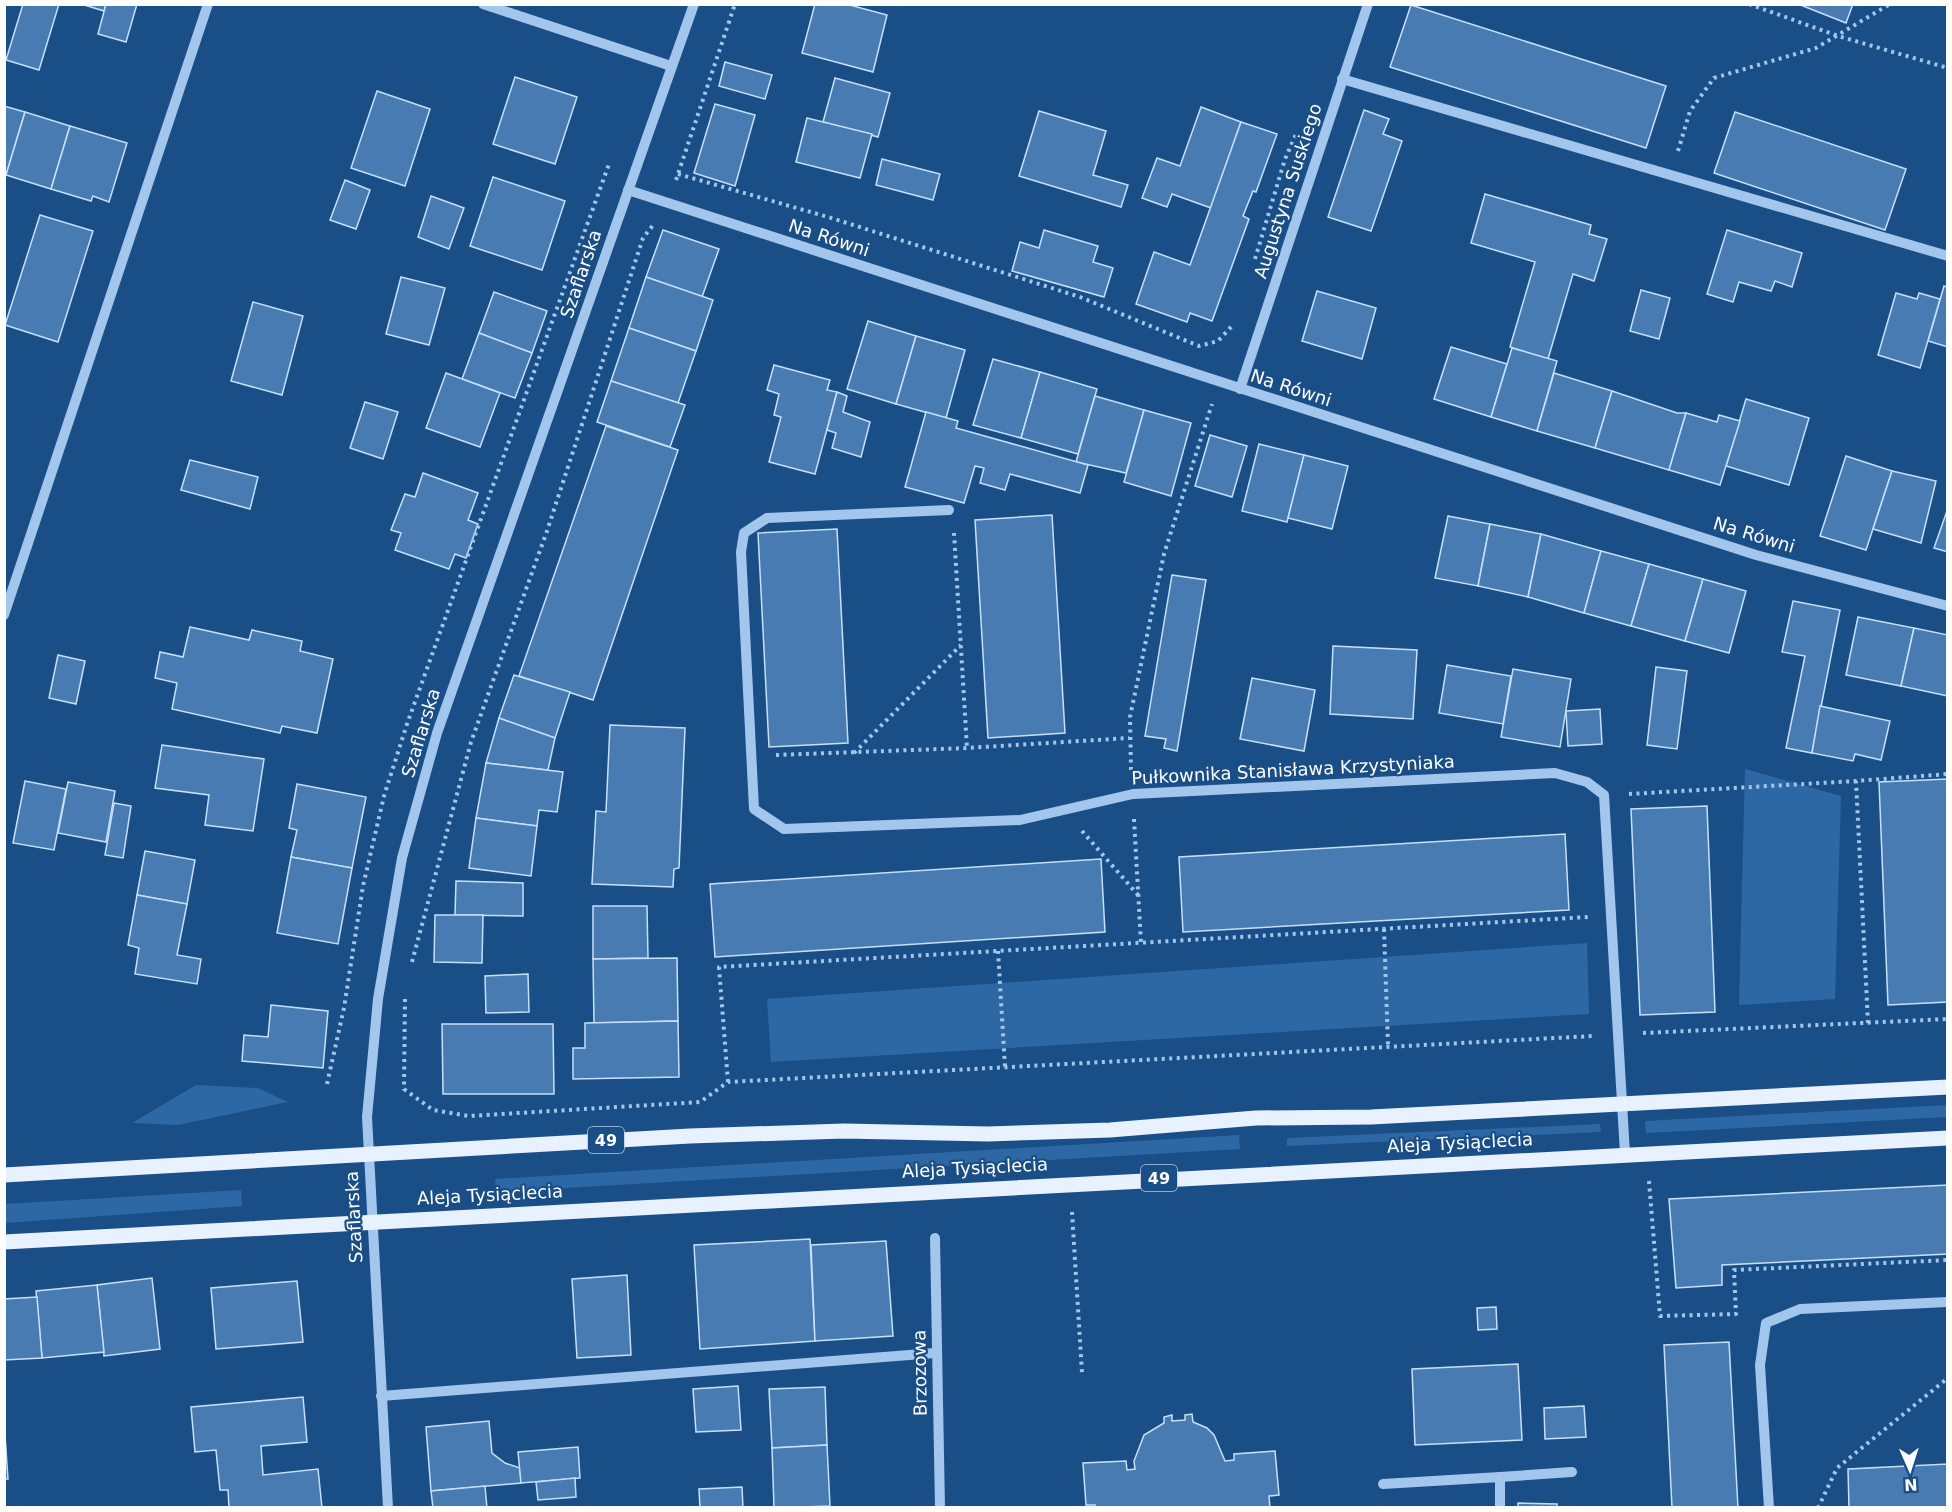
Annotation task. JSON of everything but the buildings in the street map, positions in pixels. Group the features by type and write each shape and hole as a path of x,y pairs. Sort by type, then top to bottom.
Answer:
{"main road":[{"name":"Aleja Tysiąclecia","path":"4,1175 690,1136 844,1131 988,1134 1110,1130 1256,1118 1371,1117 1947,1087"},
{"name":"Aleja Tysiąclecia","path":"4,1242 1947,1138"}],"street":[{"path":"4,615 208,4"},
{"path":"483,4 671,66"},
{"name":"Szaflarska","path":"388,1508 367,1154 368,1097 378,999 402,858 437,733 694,4"},
{"name":"Augustyna Suskiego","path":"1240,389 1368,4"},
{"path":"1342,79 1947,256"},
{"name":"Na Równi","path":"628,190 1756,555 1947,606"},
{"name":"Pułkownika Stanisława Krzystyniaka","path":"949,510 767,518 744,533 741,552 754,809 784,830 1020,820 1133,794 1555,773 1587,782 1604,795"},
{"path":"1604,795 1625,1154"},
{"name":"Brzozowa","path":"935,1238 935,1353 940,1508"},
{"path":"1769,1508 1760,1365 1766,1323 1800,1309 1947,1302"},
{"path":"381,1396 935,1353"},
{"path":"1383,1484 1572,1472"},
{"path":"1500,1477 1500,1508"}],"path":[{"path":"411,966 471,742 547,531 643,238 667,203 735,4"},
{"path":"1749,4 1838,36 1947,68"},
{"path":"1671,176 1690,111 1714,78 1816,48 1890,4"},
{"path":"1254,262 1285,159 1301,122"},
{"path":"678,174 828,217 1080,297 1199,346 1218,341 1235,323"},
{"path":"1141,943 1129,738 1130,717 1164,554 1212,404"},
{"path":"949,510 956,543 967,748"},
{"path":"854,753 962,644"},
{"path":"750,755 967,748 1129,738"},
{"path":"1604,795 1947,774"},
{"path":"1856,781 1868,1023"},
{"path":"1063,810 1139,896"},
{"path":"729,1082 719,967 1610,916"},
{"path":"1384,929 1388,1045"},
{"path":"998,951 1005,1067"},
{"path":"405,998 404,1089 433,1110 469,1116 700,1102 729,1082 1388,1045 1947,1019"},
{"path":"1649,1180 1660,1316 1736,1314 1734,1270 1947,1260"},
{"path":"1072,1211 1082,1373"},
{"path":"1818,1508 1837,1468 1947,1378"}],"shaded area":[{"path":"1745,769 1841,796 1835,999 1739,1005"},
{"path":"1587,943 1589,1014 771,1062 767,999"},
{"path":"196,1085 258,1088 288,1102 178,1125 132,1123"},
{"path":"1947,1105 1947,1117 1646,1133 1645,1121"},
{"path":"1600,1124 1601,1132 1287,1146 1287,1138"},
{"path":"1239,1135 1240,1149 496,1192 495,1179"},
{"path":"241,1190 242,1206 5,1223 5,1204"}]}
